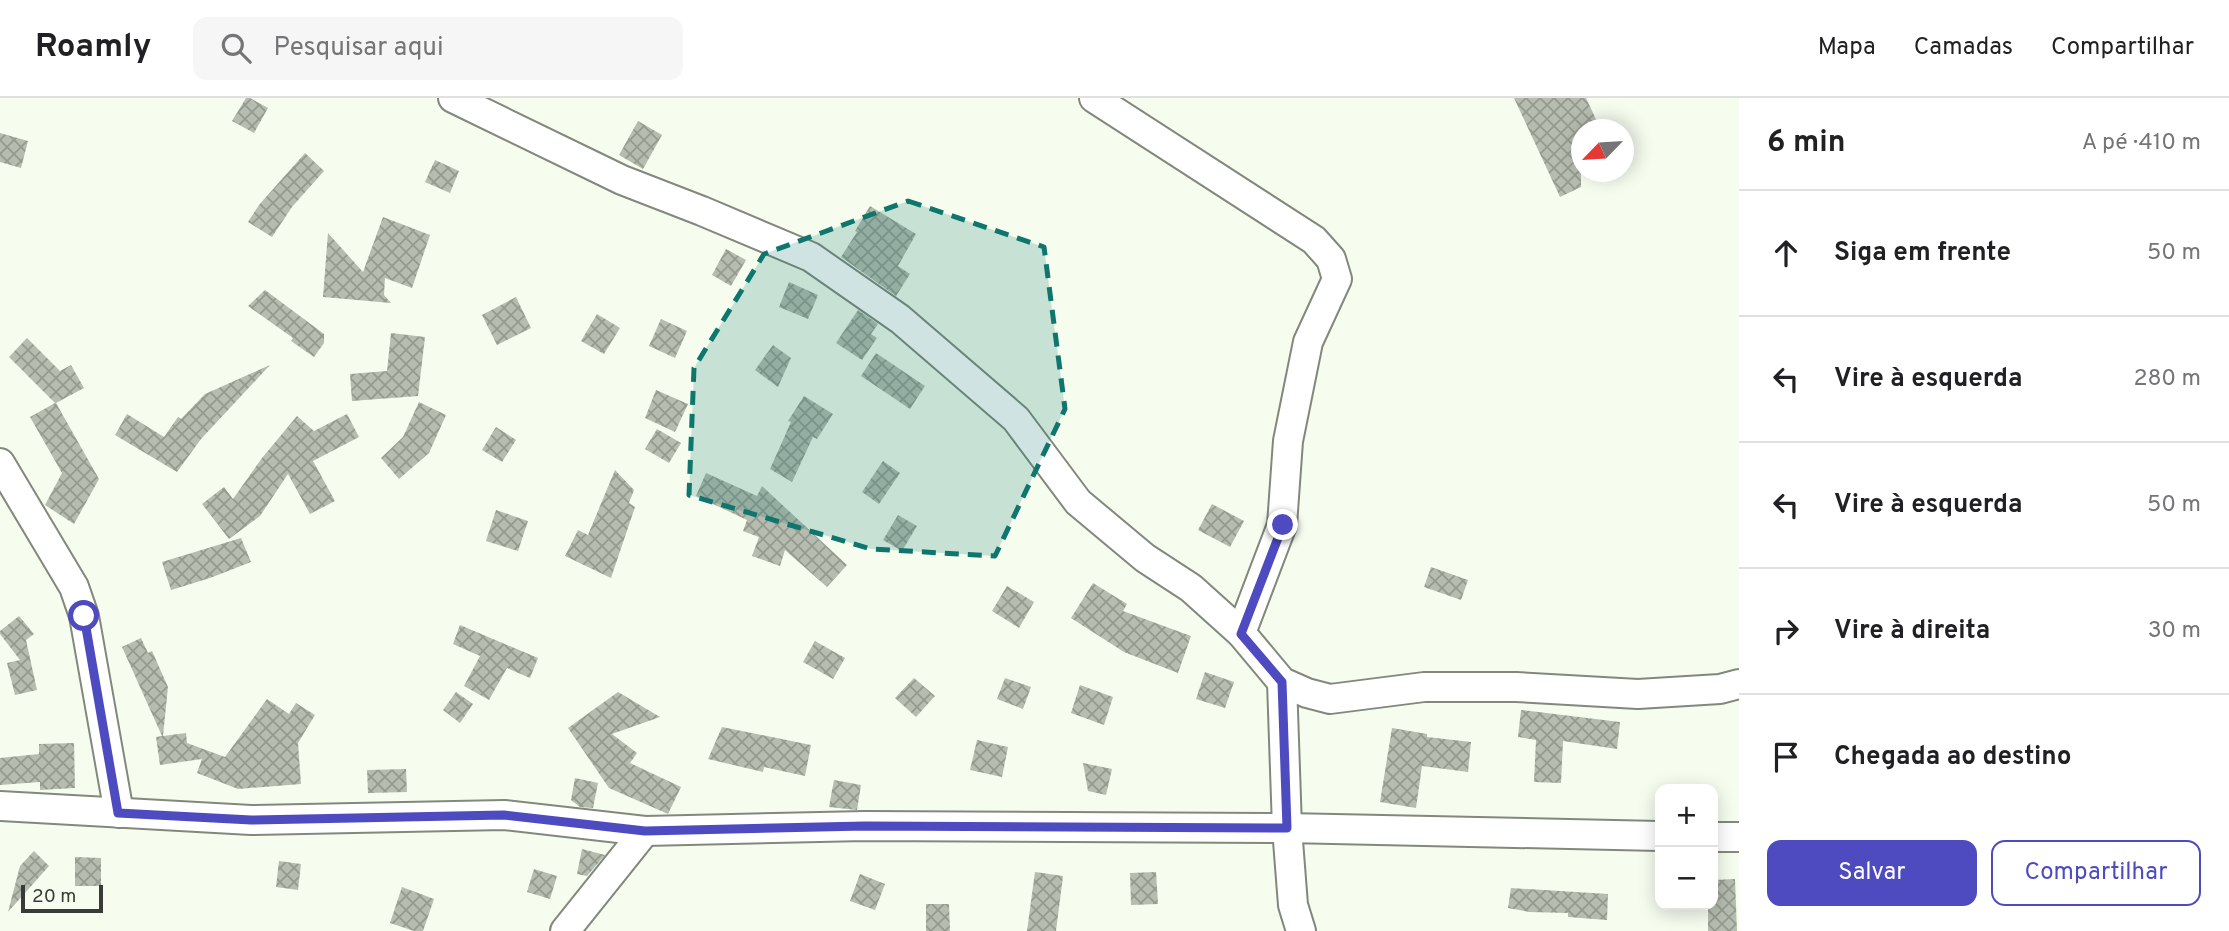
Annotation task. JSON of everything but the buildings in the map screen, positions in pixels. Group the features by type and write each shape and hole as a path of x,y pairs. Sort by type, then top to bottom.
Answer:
{"street":[{"path":"453,98 622,180 811,257 900,319 1016,419 1078,502 1145,558 1191,588 1241,634 1282,682 1307,694 1330,699 1424,687 1516,687 1639,694 1720,689 1739,684"},
{"path":"1094,98 1314,240 1331,259 1337,279 1308,342 1288,441 1283,525 1241,634"},
{"path":"0,463 74,587 84,616 118,813"},
{"path":"1282,682 1287,828 1293,905 1301,931"},
{"path":"0,806 251,820 504,815 645,831 865,826 1287,828 1655,836"},
{"path":"565,931 645,831"},
{"path":"1718,837 1739,837"}],"highlighted area":[{"path":"908,201 1044,247 1065,409 995,556 871,549 689,495 694,368 764,254"}],"route":[{"path":"84,616 118,813 251,820 504,815 645,831 865,826 1287,828 1282,682 1241,634 1283,525"}]}
